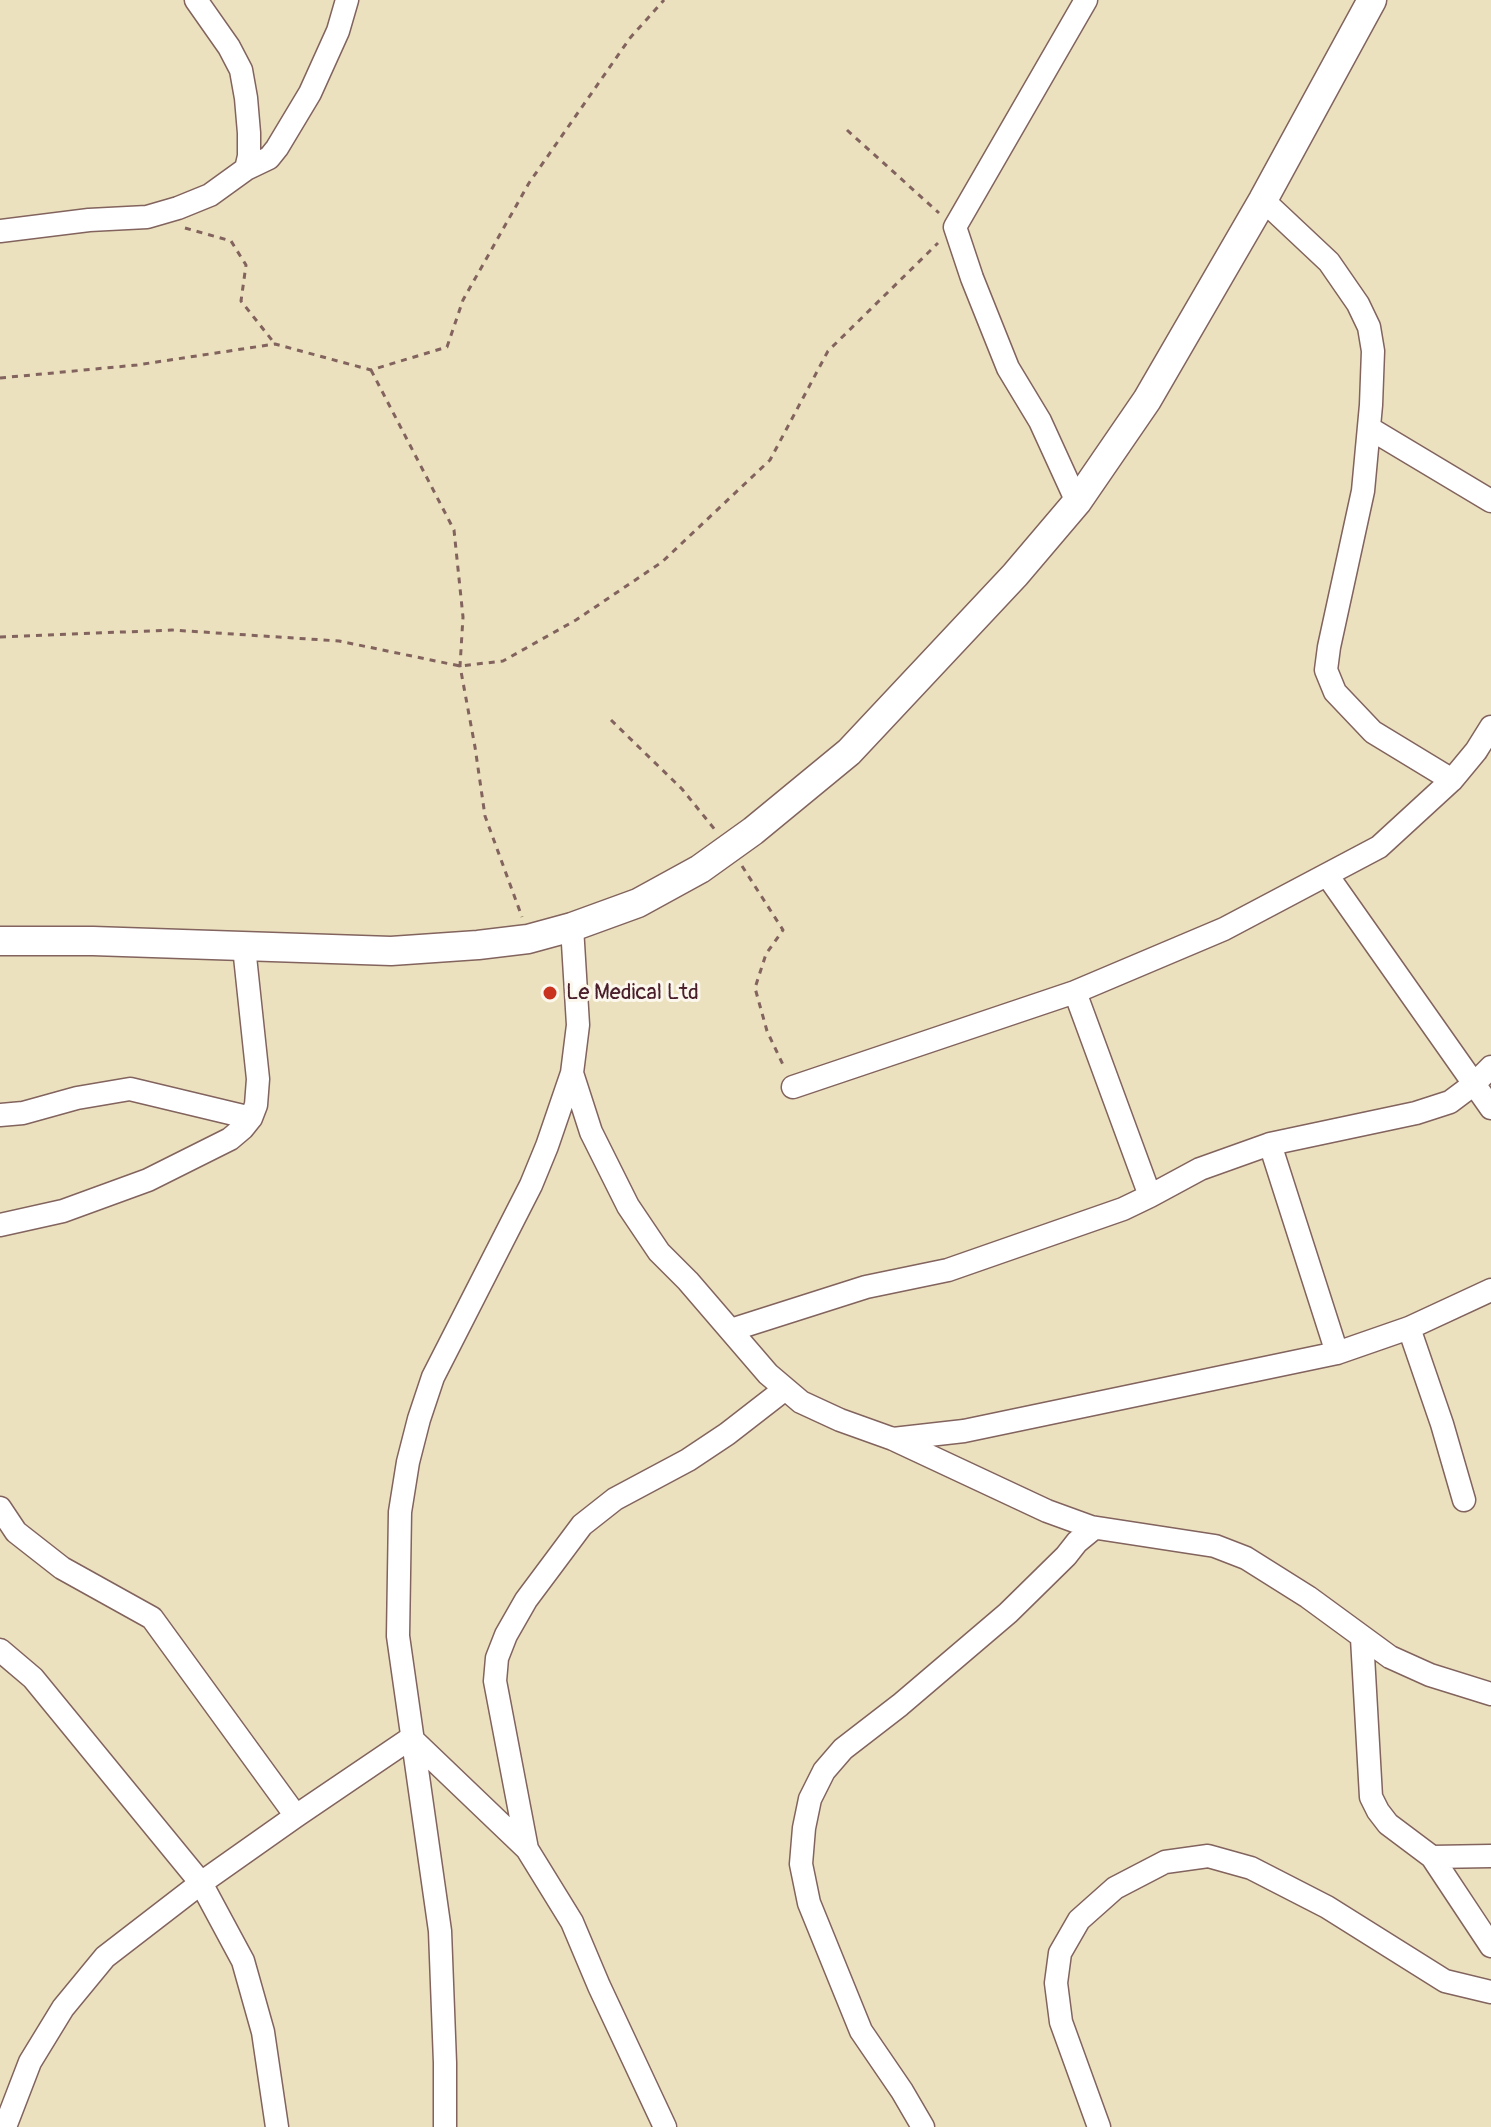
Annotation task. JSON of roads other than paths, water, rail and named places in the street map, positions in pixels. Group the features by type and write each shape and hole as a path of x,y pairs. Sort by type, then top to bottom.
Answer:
{"main road":[{"path":"0,941 391,951 478,945 528,939 572,927 638,903 700,869 849,752 1015,575 1077,502 1147,400 1263,200 1372,0"}],"street":[{"path":"196,0 241,70 249,133 246,169"},
{"path":"0,231 89,220 147,217 210,195 246,169 269,158 310,93 338,31 347,0"},
{"path":"1077,502 1040,421 1008,368 955,227 1086,0"},
{"path":"1263,200 1329,262 1358,304 1369,327 1373,351 1363,491 1326,670 1335,692 1373,732 1452,780"},
{"path":"1369,428 1491,501"},
{"path":"793,1087 1075,992 1224,929 1379,847 1452,780 1491,727"},
{"path":"1327,875 1491,1108"},
{"path":"445,2127 440,1931 398,1636 400,1512 408,1462 433,1377 531,1185 572,1073 578,1025 572,927"},
{"path":"0,1225 63,1211 148,1180 230,1139 243,1128 256,1105 258,1079 244,947"},
{"path":"1075,992 1150,1196"},
{"path":"731,1330 866,1287 948,1270 1123,1209 1200,1169 1270,1144 1416,1113 1450,1102 1491,1067"},
{"path":"572,1073 591,1132 628,1206 659,1252 768,1374 801,1402 893,1439 1047,1511 1094,1528 1215,1546 1246,1558 1308,1597 1390,1657 1430,1675 1491,1694"},
{"path":"0,1115 23,1113 77,1098 130,1089 251,1118"},
{"path":"1270,1144 1337,1353"},
{"path":"893,1439 964,1431 1337,1353 1409,1328 1491,1290"},
{"path":"1409,1328 1464,1500"},
{"path":"527,1849 495,1681 497,1658 506,1635 526,1600 582,1525 615,1499 688,1460 727,1434 785,1389"},
{"path":"0,1508 16,1532 62,1568 152,1618 296,1816"},
{"path":"923,2127 861,2031 809,1903 801,1864 810,1799 824,1771 843,1749 1008,1613 1094,1528"},
{"path":"1362,1638 1371,1797 1388,1824 1432,1857 1491,1946"},
{"path":"0,1650 33,1678 201,1883 243,1961 263,2032 277,2127"},
{"path":"5,2127 30,2062 63,2008 105,1957 201,1883 411,1738"},
{"path":"411,1738 527,1849 572,1922 665,2127"},
{"path":"1099,2127 1061,2022 1056,1983 1060,1953 1079,1920 1115,1888 1165,1862 1208,1856 1251,1868 1327,1907 1445,1981 1491,1992"},
{"path":"1432,1857 1491,1856"}],"place":[{"name":"Le Medical Ltd","path":"550,993"}]}
